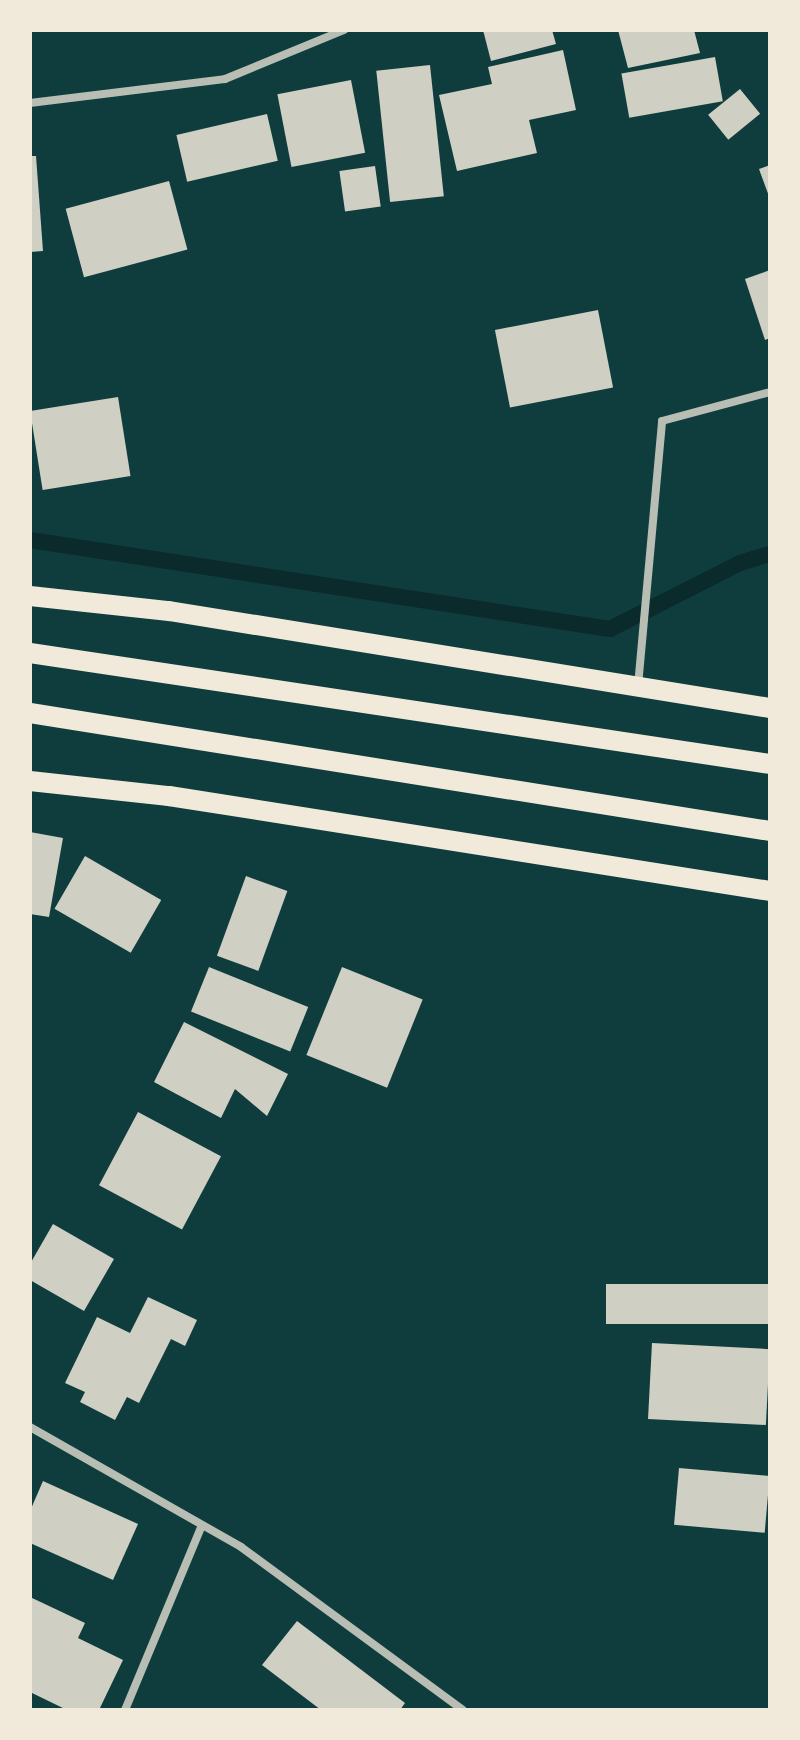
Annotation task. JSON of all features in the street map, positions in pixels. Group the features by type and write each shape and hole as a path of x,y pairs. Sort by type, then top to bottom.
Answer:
{"main road":[{"path":"30,596 169,611 770,708"},
{"path":"30,653 770,764"},
{"path":"30,713 770,831"},
{"path":"30,781 169,796 770,891"}],"street":[{"path":"30,103 225,79 344,30"},
{"path":"638,687 662,421 770,392"},
{"path":"30,1427 241,1547 463,1710"},
{"path":"125,1710 202,1525"}],"building":[{"path":"483,30 552,30 556,44 491,61"},
{"path":"618,30 694,30 700,53 628,68"},
{"path":"563,50 576,110 529,120 537,153 457,171 439,95 492,84 488,67"},
{"path":"715,57 723,101 629,118 621,73"},
{"path":"430,65 444,196 390,202 376,71"},
{"path":"351,80 365,153 291,167 277,94"},
{"path":"740,89 760,114 728,140 708,115"},
{"path":"267,114 278,161 187,182 176,135"},
{"path":"30,156 36,156 43,251 30,252"},
{"path":"770,165 770,199 759,169"},
{"path":"375,166 381,207 345,212 339,171"},
{"path":"169,181 187,250 84,277 66,209"},
{"path":"770,270 770,338 765,340 745,279"},
{"path":"598,310 613,388 510,408 495,330"},
{"path":"118,397 131,476 43,490 30,411"},
{"path":"30,832 63,838 49,917 30,914"},
{"path":"85,856 161,900 131,953 54,909"},
{"path":"246,876 287,891 258,971 217,956"},
{"path":"209,967 308,1007 290,1052 191,1012"},
{"path":"342,967 423,1000 387,1088 306,1055"},
{"path":"184,1022 288,1074 267,1116 235,1089 221,1118 154,1082"},
{"path":"138,1112 221,1156 182,1229 99,1185"},
{"path":"53,1224 114,1259 84,1311 30,1280 30,1264"},
{"path":"606,1284 770,1284 770,1324 606,1324"},
{"path":"148,1297 197,1320 185,1346 171,1339 139,1403 127,1397 115,1420 80,1402 85,1392 65,1383 97,1317 130,1333"},
{"path":"652,1343 770,1349 766,1425 648,1419"},
{"path":"679,1468 770,1476 765,1533 674,1525"},
{"path":"43,1481 138,1524 113,1580 30,1543 30,1511"},
{"path":"30,1597 85,1623 78,1638 123,1660 99,1710 67,1710 30,1692"},
{"path":"297,1621 405,1703 400,1710 321,1710 262,1665"}],"waterway":[{"path":"30,540 610,629 740,563 770,554"}]}
